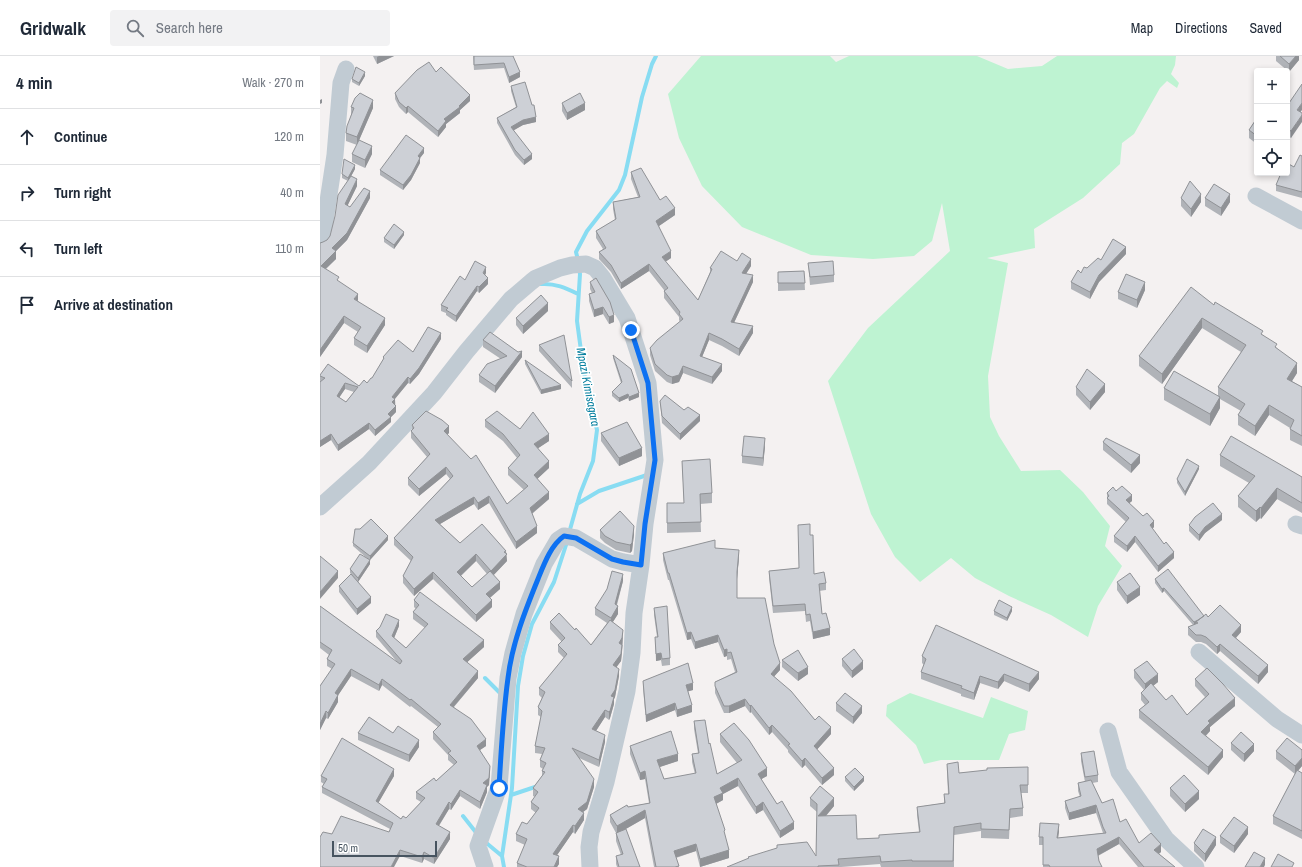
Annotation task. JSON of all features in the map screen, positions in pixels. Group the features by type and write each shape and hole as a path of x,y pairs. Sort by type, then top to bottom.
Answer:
{"street":[{"path":"320,240 325,221 335,155 341,83 346,69"},
{"path":"1256,196 1302,221"},
{"path":"320,507 369,464 434,393 466,352 511,299 536,278 560,268 579,265 594,268 603,278 627,318 648,383 655,460 645,524 634,613 632,653 626,690 606,782 591,832 589,847 590,867"},
{"path":"485,867 478,846 499,788 508,678 513,653 524,614 544,564 558,540 564,536 576,538 612,559 641,565"},
{"path":"1199,652 1277,719 1302,735"},
{"path":"1108,731 1119,772 1166,839 1196,867"}],"green space":[{"path":"701,56 830,56 836,62 849,56 977,56 1008,69 1042,66 1057,56 1176,56 1175,65 1171,74 1179,83 1177,88 1167,81 1160,88 1134,134 1122,143 1120,164 1083,198 1034,229 1035,248 987,258 1008,263 988,376 990,417 999,436 1021,471 1060,470 1083,492 1110,526 1105,546 1122,566 1098,606 1088,637 1051,615 1009,596 975,578 951,558 920,582 895,557 871,514 828,381 868,328 950,251 942,203 932,241 914,256 873,259 811,255 742,227 702,186 679,138 668,94"},
{"path":"910,693 983,718 991,697 1028,711 1025,730 1009,734 999,760 941,760 924,764 916,745 886,716 887,705"}],"building":[{"path":"474,56 513,56 520,72 509,77 504,63 474,65"},
{"path":"1280,56 1296,56 1289,64"},
{"path":"429,62 436,72 441,67 470,95 459,106 460,107 444,119 446,121 438,131 408,106 406,108 399,102 395,93 417,70"},
{"path":"356,67 365,72 359,83 352,79"},
{"path":"525,82 532,105 534,105 536,117 523,120 511,127 532,154 524,160 515,150 497,118 517,107 511,86"},
{"path":"1302,84 1302,103 1297,110 1302,113 1302,115 1291,131 1290,130 1290,102"},
{"path":"360,93 373,100 357,137 346,133 354,108 351,107 355,98"},
{"path":"580,93 585,103 567,113 562,103"},
{"path":"1254,122 1254,134 1249,130"},
{"path":"406,135 424,148 418,156 420,158 411,175 403,185 380,170"},
{"path":"359,140 372,146 365,160 352,154"},
{"path":"1300,155 1302,156 1302,192 1276,185 1280,176 1290,176 1290,165 1294,167"},
{"path":"344,159 355,165 348,178 342,174"},
{"path":"641,168 660,200 666,196 675,208 656,221 671,251 662,257 698,300 712,269 710,268 721,251 737,261 742,253 751,259 742,273 753,275 731,322 753,326 739,349 709,333 700,356 722,364 712,377 683,366 679,375 672,377 667,375 655,364 650,348 657,340 683,319 679,314 680,312 664,291 668,288 649,264 621,283 611,265 599,252 606,248 596,231 616,219 613,202 640,197 631,172"},
{"path":"351,176 357,179 345,204 350,207 364,188 370,191 347,233 332,248 336,251 321,266 339,277 337,280 358,294 354,299 385,318 367,346 354,338 361,327 344,316 320,350 320,243 327,240 330,236 338,195"},
{"path":"1190,181 1201,194 1191,209 1181,198"},
{"path":"1214,184 1230,194 1221,208 1205,198"},
{"path":"394,224 404,232 394,245 384,238"},
{"path":"1113,239 1126,247 1099,275 1090,292 1071,282 1078,270 1081,273 1084,267 1087,268 1098,258 1101,260"},
{"path":"475,261 486,267 483,273 488,278 479,287 477,286 456,316 446,310 448,308 441,305 460,276 465,280"},
{"path":"833,261 834,275 810,277 808,263"},
{"path":"804,271 805,283 778,283 778,272"},
{"path":"1126,274 1145,282 1137,300 1118,292"},
{"path":"596,278 610,302 614,315 609,317 603,307 594,310 589,294 595,292 590,282"},
{"path":"1191,287 1214,305 1215,302 1263,331 1261,334 1277,344 1275,347 1297,363 1287,379 1302,387 1302,436 1290,429 1294,420 1269,405 1255,426 1238,415 1245,404 1218,387 1246,345 1202,318 1162,374 1139,356"},
{"path":"541,295 548,303 523,326 516,318"},
{"path":"428,327 441,333 419,368 410,379 408,377 392,397 395,399 392,402 396,406 388,414 391,417 375,430 369,423 338,445 331,434 320,441 320,382 325,378 320,375 328,364 359,386 364,380 367,383 372,378 384,358 383,357 398,340 413,352","holes":["345,383 358,387 346,402 337,396"]},
{"path":"490,332 518,352 522,351 495,386 479,375 487,364 507,356 483,340"},
{"path":"564,335 572,381 539,345"},
{"path":"613,355 631,369 639,393 629,397 628,394 619,398 612,392 622,382"},
{"path":"525,360 561,385 541,390"},
{"path":"1087,369 1105,384 1090,402 1076,387"},
{"path":"1174,371 1220,397 1210,414 1164,388"},
{"path":"665,395 684,410 688,407 700,415 680,434 662,416 660,401"},
{"path":"426,411 442,420 449,426 444,431 471,459 476,455 507,504 528,486 508,468 520,455 503,434 485,420 497,411 520,429 533,412 549,434 534,444 549,461 534,475 549,492 530,508 537,526 516,542 489,496 478,503 474,497 435,520 460,543 482,524 506,551 504,552 507,554 491,571 476,554 457,572 472,587 490,571 500,582 486,594 492,600 476,615 433,572 414,589 403,576 413,557 394,538 453,476 446,467 419,489 408,478 430,454 411,431 414,428 412,425"},
{"path":"627,422 642,448 619,458 601,433"},
{"path":"744,436 765,438 763,458 742,456"},
{"path":"1231,436 1302,477 1302,503 1277,488 1261,508 1260,507 1256,511 1238,496 1255,476 1220,455"},
{"path":"1106,438 1140,455 1131,465 1103,442"},
{"path":"710,459 712,493 700,494 701,522 667,523 667,503 684,503 682,461"},
{"path":"1187,459 1199,466 1185,492 1177,479"},
{"path":"1122,486 1132,495 1126,500 1143,516 1147,513 1154,521 1150,525 1164,544 1166,542 1174,552 1158,566 1135,536 1127,546 1114,536 1129,518 1107,498 1109,496 1107,493 1113,487 1116,491"},
{"path":"1213,503 1222,514 1205,527 1199,535 1189,525 1195,517"},
{"path":"620,511 634,526 632,543 630,545 616,542 605,536 600,530"},
{"path":"371,519 388,536 370,556 353,543 355,529 360,529"},
{"path":"810,524 810,535 813,535 814,574 824,572 826,583 819,584 822,614 826,613 830,628 813,632 810,614 806,615 805,604 773,606 769,571 799,568 798,525"},
{"path":"715,540 715,548 739,550 737,598 765,598 774,644 780,663 771,674 791,691 815,720 819,716 831,727 814,746 834,768 822,778 805,758 802,761 788,745 790,744 772,725 769,728 745,699 729,706 724,706 715,686 715,682 737,672 731,652 727,653 727,649 724,650 718,635 695,642 691,632 687,633 663,553"},
{"path":"360,554 370,560 358,578 350,569"},
{"path":"320,556 338,571 320,592"},
{"path":"1168,569 1204,616 1194,622 1164,588 1162,589 1155,579"},
{"path":"612,571 623,574 615,604 618,606 611,618 595,608 607,589"},
{"path":"1130,573 1140,587 1127,596 1117,582"},
{"path":"351,574 371,597 357,609 339,586"},
{"path":"420,592 484,640 463,659 478,671 450,705 471,719 486,739 477,746 490,766 489,778 483,783 487,785 480,802 460,790 451,804 449,802 436,824 450,832 434,858 424,852 422,857 400,850 391,867 320,867 320,837 323,832 332,834 341,816 389,832 393,823 322,787 327,779 321,776 342,738 394,769 376,801 401,819 403,816 406,818 425,798 416,792 434,778 436,781 457,762 448,753 451,751 433,732 441,724 411,699 410,700 382,679 379,685 351,669 335,693 338,695 328,713 326,711 320,724 320,686 335,664 327,659 332,650 320,642 320,606 400,664 402,661 376,631 380,627 386,614 399,620 392,636 406,648 428,624 413,612 419,605 414,600"},
{"path":"999,600 1012,607 1007,618 994,611"},
{"path":"1220,605 1241,625 1232,635 1268,665 1258,676 1220,644 1217,647 1206,637 1196,635 1188,627 1198,623 1196,622 1206,614 1208,617"},
{"path":"667,606 670,658 662,659 661,653 656,654 655,637 658,637 654,608"},
{"path":"559,613 575,630 576,628 591,645 610,620 623,630 622,638 619,643 622,645 621,654 613,665 619,669 615,690 611,696 614,697 610,711 605,710 592,729 605,735 599,760 572,748 594,779 587,802 578,809 584,813 575,826 573,825 553,854 559,856 554,867 527,867 517,863 527,839 516,834 522,822 527,824 539,808 531,802 538,792 533,788 545,772 542,771 546,763 540,760 545,748 535,746 542,711 538,707 545,692 539,688 567,654 558,645 565,638 550,622"},
{"path":"936,625 1039,672 1029,684 1004,674 998,682 980,676 974,693 961,688 962,686 921,672 926,659 922,656"},
{"path":"854,649 863,661 852,671 842,659"},
{"path":"798,650 808,667 798,673 782,660"},
{"path":"1147,661 1158,674 1145,684 1134,670"},
{"path":"688,663 693,683 686,685 692,705 677,710 675,703 646,715 643,681"},
{"path":"1207,668 1235,698 1208,721 1210,723 1201,732 1223,750 1208,767 1139,710 1149,702 1141,693 1151,683 1166,700 1172,695 1187,715 1209,694 1195,679"},
{"path":"845,693 862,706 853,717 836,703"},
{"path":"369,717 393,733 398,726 419,740 409,755 358,733"},
{"path":"705,720 709,744 710,743 717,774 742,760 720,734 734,723 749,740 767,768 758,774 777,804 782,801 794,822 780,831 763,802 756,807 738,778 720,788 723,793 714,797 725,830 729,850 700,859 696,844 674,851 679,866 656,867 645,810 617,826 610,815 627,805 628,807 650,803 645,771 640,773 630,746 671,731 678,754 657,760 664,779 696,773 692,754 699,753 694,721"},
{"path":"1241,732 1254,744 1244,754 1231,743"},
{"path":"1287,738 1302,750 1302,758 1295,766 1276,751"},
{"path":"1094,751 1098,775 1085,777 1081,753"},
{"path":"958,762 959,773 987,770 987,768 1028,767 1028,785 1020,785 1023,808 1010,809 1009,830 981,829 981,823 954,827 953,861 912,860 881,862 880,856 838,859 839,865 818,867 727,867 749,858 748,857 777,848 777,845 807,842 816,856 817,804 810,798 820,786 834,798 818,816 856,815 857,839 879,838 879,835 920,832 917,807 945,803 944,794 949,794 947,764"},
{"path":"855,768 864,777 854,787 845,777"},
{"path":"1297,770 1302,773 1302,831 1273,816"},
{"path":"1184,775 1199,791 1185,804 1170,788"},
{"path":"1091,780 1102,803 1113,799 1120,822 1126,819 1139,843 1151,833 1161,844 1154,850 1175,867 1144,867 1119,837 1097,849 1099,861 1102,867 1050,867 1049,865 1043,865 1043,837 1039,837 1040,823 1059,824 1057,838 1106,833 1096,805 1069,813 1065,801 1081,796 1078,783"},
{"path":"1234,817 1248,827 1234,846 1220,836"},
{"path":"626,829 640,867 619,867 616,856 623,854 616,833"},
{"path":"1203,829 1216,837 1205,854 1194,843"},
{"path":"1254,852 1265,858 1260,867 1245,867"},
{"path":"1278,854 1294,863 1292,867 1271,867"}],"waterway":[{"name":"Mpazi Kimisagara","path":"578,260 576,252 587,231 619,190 625,175 642,97 652,64 656,56"},
{"name":"Mpazi Kimisagara","path":"569,533 580,494 593,461 597,430 584,373 577,321 580,274 579,268"},
{"path":"541,284 556,285 578,294"},
{"path":"577,504 599,491 647,475"},
{"name":"Mpazi Kimisagara","path":"504,867 502,856 512,788 518,686 523,656 532,624 554,582 567,542"},
{"path":"485,678 502,695"},
{"path":"511,795 538,786"},
{"path":"463,816 478,835"},
{"path":"484,841 502,856"}],"route":[{"path":"499,788 508,678 513,653 532,592 544,564 558,540 564,536 576,538 612,559 641,565 645,524 655,460 648,383 637,353 631,330"}]}
